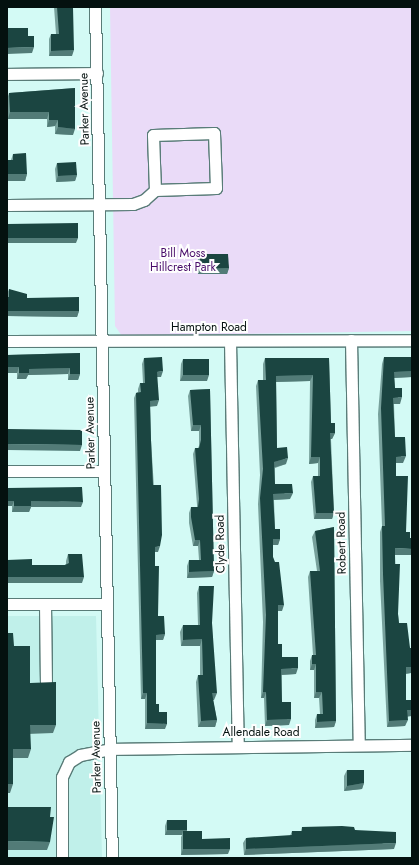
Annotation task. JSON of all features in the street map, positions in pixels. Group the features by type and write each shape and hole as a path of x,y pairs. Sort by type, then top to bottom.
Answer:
{"street":[{"name":"Parker Avenue","path":"95,7 112,858"},
{"path":"7,74 97,73"},
{"path":"7,205 133,204 155,190 216,188 214,133 153,134 155,190"},
{"name":"Robert Road","path":"351,340 359,746"},
{"name":"Hampton Road","path":"7,341 102,342 412,340"},
{"name":"Clyde Road","path":"230,341 238,746"},
{"path":"7,471 104,471"},
{"path":"7,604 107,604"},
{"path":"45,604 46,682"},
{"name":"Allendale Road","path":"62,858 64,769 76,757 110,749 238,746 412,745"}],"shaded area":[{"path":"7,616 96,616 102,858 7,858"}],"green space":[{"name":"Bill Moss Hillcrest Park","path":"110,7 412,7 412,331 122,336 115,326"}],"building":[{"path":"57,7 73,7 74,50 51,51 51,34 59,34"},
{"path":"7,28 28,28 28,36 34,36 34,47 7,48"},
{"path":"75,88 75,129 58,127 58,120 49,120 49,112 10,112 9,93"},
{"path":"26,153 27,174 7,174 7,160 13,160 13,154"},
{"path":"76,162 77,175 58,176 57,163"},
{"path":"78,223 78,238 7,238 7,224"},
{"path":"200,254 228,254 229,268 200,269"},
{"path":"9,289 27,294 27,298 79,297 79,311 7,311 7,297 9,297"},
{"path":"80,353 80,374 70,374 70,368 29,369 29,373 19,373 19,367 7,367 7,355"},
{"path":"162,357 163,371 157,372 159,400 150,401 153,485 161,485 162,535 160,546 155,547 155,566 159,566 158,616 164,616 165,634 156,635 156,704 159,704 159,712 167,712 167,724 147,723 147,693 143,693 136,393 141,392 140,383 145,383 144,358"},
{"path":"384,357 412,357 412,371 394,372 395,388 402,388 402,397 393,398 395,437 405,437 406,456 396,457 396,476 408,476 406,532 410,532 410,538 412,538 412,549 395,548 395,564 400,564 399,623 407,623 410,648 412,648 412,667 406,667 406,700 412,700 412,710 407,710 408,720 389,721 382,526 385,526 381,408"},
{"path":"265,358 329,358 331,423 335,423 335,433 330,433 334,513 316,513 313,476 320,476 320,457 311,457 313,375 276,376 277,448 287,447 288,458 274,462 275,484 292,484 293,493 273,494 275,529 280,529 280,539 273,539 273,557 275,562 279,562 284,605 278,605 278,644 282,644 282,657 298,657 298,668 281,669 282,702 291,702 291,719 267,720 266,692 263,692 266,615 260,498 263,469 258,380 266,380"},
{"path":"183,359 209,359 209,375 183,375"},
{"path":"210,389 214,571 189,572 189,560 201,560 200,540 195,540 191,517 191,507 198,507 199,499 195,448 199,448 201,440 201,425 193,425 190,390"},
{"path":"7,429 82,430 82,445 7,444"},
{"path":"82,487 83,502 31,501 31,506 14,506 14,501 7,501 7,488"},
{"path":"334,527 336,721 317,722 317,714 323,714 322,692 316,692 316,664 312,664 312,655 316,655 310,571 320,571 315,531"},
{"path":"68,554 82,554 84,577 7,577 7,560 32,559 32,565 65,565 69,563"},
{"path":"199,586 214,586 212,623 217,693 212,693 217,720 201,721 198,675 203,675 202,639 183,640 183,625 200,625"},
{"path":"7,633 13,633 14,646 30,646 30,683 56,682 56,725 30,725 31,749 13,749 13,784 7,784"},
{"path":"347,770 364,770 364,783 347,786"},
{"path":"7,807 51,807 50,817 54,817 50,842 7,841"},
{"path":"167,820 187,820 187,830 167,830"},
{"path":"302,827 354,827 355,830 396,832 396,843 246,849 246,838 292,835 292,831 302,831"},
{"path":"183,831 202,831 202,839 230,838 230,849 183,849"}]}
